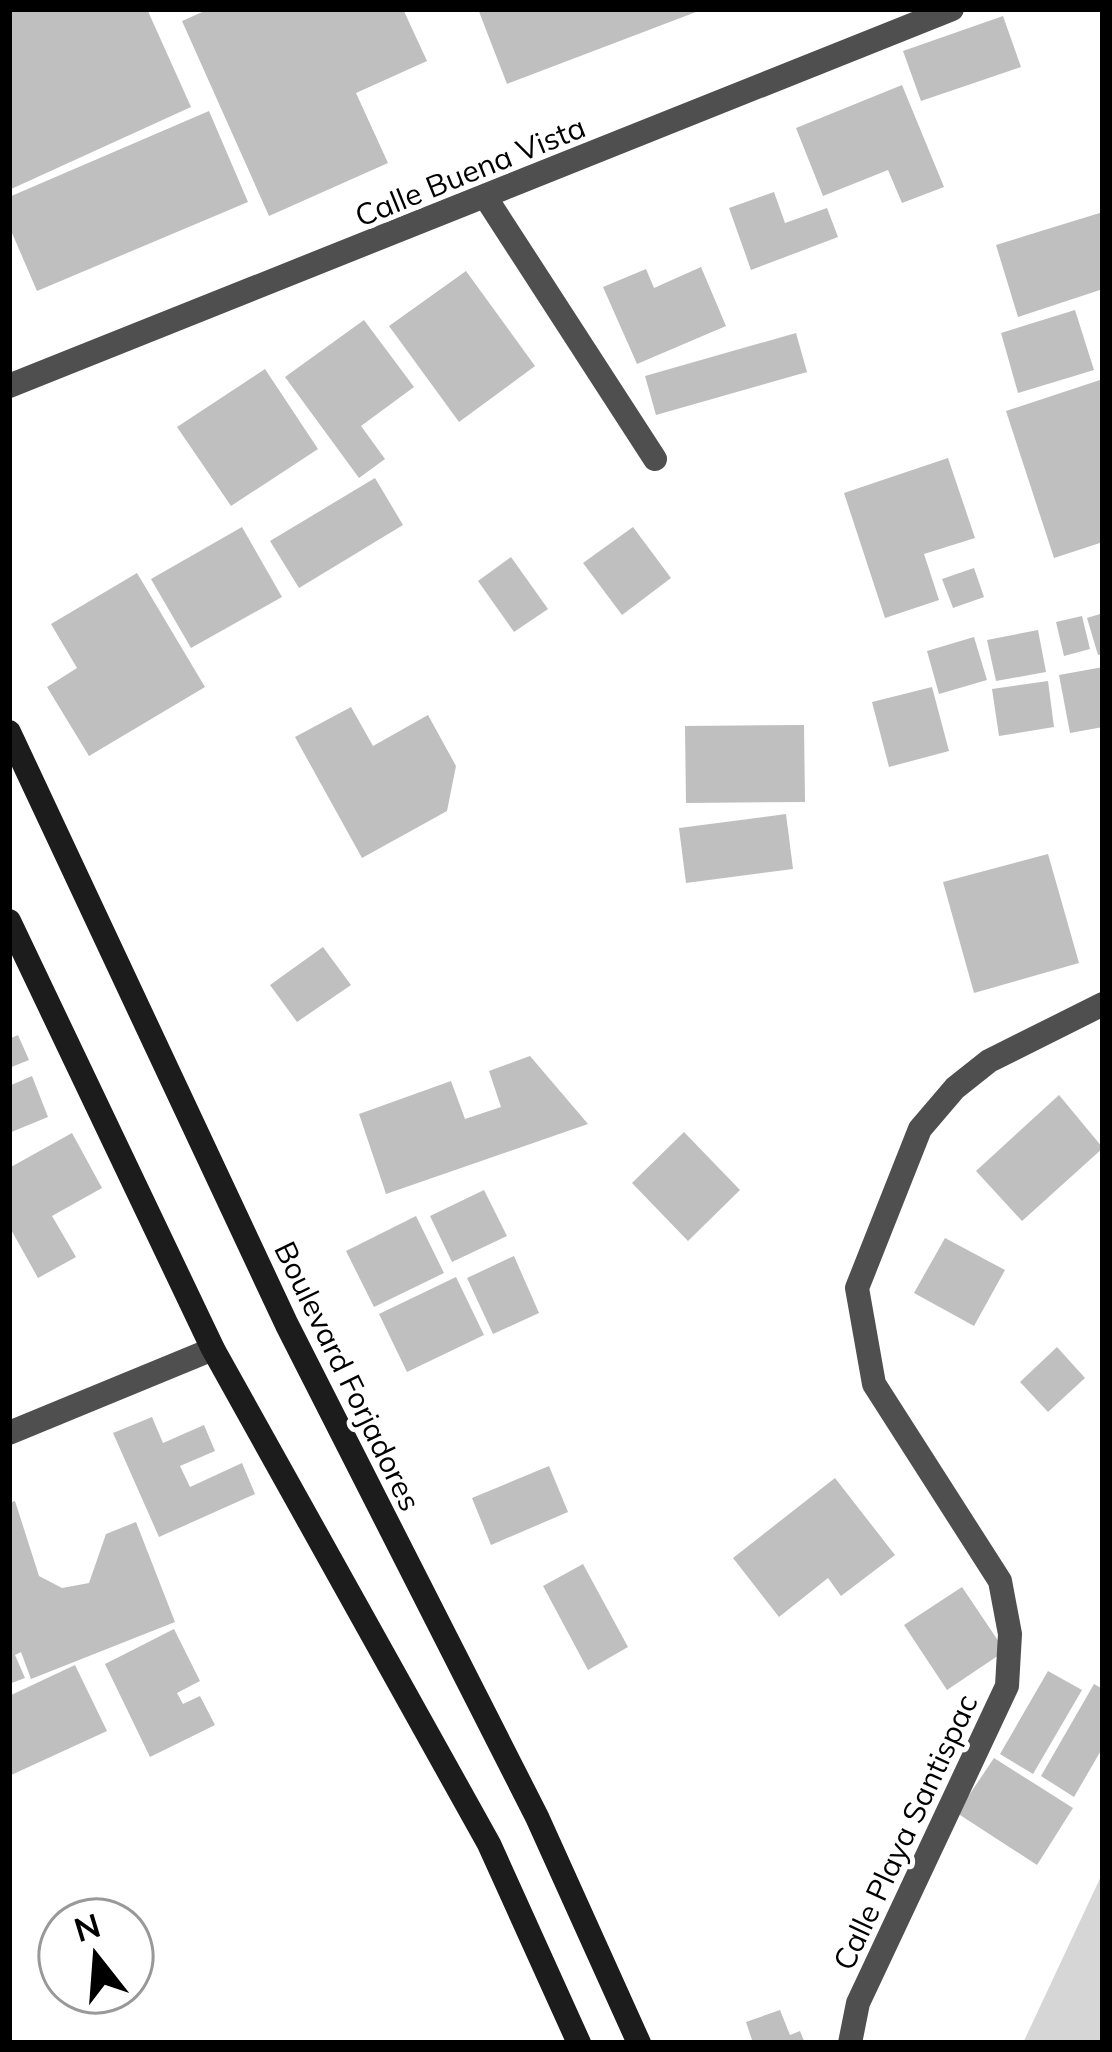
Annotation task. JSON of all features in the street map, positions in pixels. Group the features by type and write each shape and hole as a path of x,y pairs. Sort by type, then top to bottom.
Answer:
{"main road":[{"name":"Boulevard Forjadores","path":"9,732 287,1324 537,1817 639,2043"},
{"path":"9,921 214,1349 489,1844 579,2043"}],"street":[{"name":"Calle Buena Vista","path":"9,386 952,9"},
{"path":"486,198 655,459"},
{"name":"Calle Playa Santispac","path":"850,2043 858,2002 1007,1686 1010,1634 1000,1581 874,1384 857,1288 920,1129 955,1088 989,1061 1103,1004"},
{"path":"9,1433 214,1349"}],"shaded area":[{"path":"1103,1872 1103,2043 1023,2043"}],"building":[{"path":"9,9 147,9 191,107 9,190"},
{"path":"209,9 403,9 427,61 356,93 388,163 269,216 182,21"},
{"path":"478,9 704,9 507,84"},
{"path":"1003,16 1021,67 921,101 903,51"},
{"path":"902,85 944,187 902,203 888,170 823,196 796,128"},
{"path":"209,111 248,202 37,291 9,226 9,197"},
{"path":"774,192 785,223 827,208 838,237 751,270 729,208"},
{"path":"1103,212 1103,289 1018,317 996,245"},
{"path":"701,267 726,326 637,364 603,287 646,269 654,288"},
{"path":"466,271 535,366 459,422 389,326"},
{"path":"1075,310 1094,370 1018,393 1001,333"},
{"path":"364,320 414,387 361,426 385,459 359,478 285,377"},
{"path":"796,333 807,372 656,415 645,376"},
{"path":"265,369 318,449 231,506 177,427"},
{"path":"1100,380 1103,542 1054,558 1006,411"},
{"path":"948,458 975,538 924,554 939,600 885,618 844,493"},
{"path":"375,478 403,525 299,588 270,541"},
{"path":"242,527 282,597 191,648 151,579"},
{"path":"633,527 671,578 622,615 583,563"},
{"path":"511,557 548,609 514,632 478,581"},
{"path":"974,568 984,597 953,608 942,579"},
{"path":"137,573 205,687 89,756 47,687 77,668 51,624"},
{"path":"1103,613 1103,654 1098,655 1087,618"},
{"path":"1082,616 1090,649 1064,656 1056,622"},
{"path":"1038,630 1046,672 996,681 987,640"},
{"path":"974,637 987,680 939,694 927,651"},
{"path":"1103,667 1103,727 1070,733 1059,675"},
{"path":"1048,681 1054,727 999,736 992,689"},
{"path":"932,687 949,751 889,767 872,702"},
{"path":"351,707 373,746 428,715 456,766 447,811 362,858 295,737"},
{"path":"804,725 805,802 686,803 685,726"},
{"path":"786,814 793,869 686,883 679,828"},
{"path":"1048,854 1079,963 974,993 943,882"},
{"path":"323,947 351,985 297,1022 270,985"},
{"path":"18,1035 29,1060 9,1068 9,1039"},
{"path":"530,1056 588,1124 386,1194 359,1114 451,1081 465,1119 501,1107 489,1071"},
{"path":"32,1076 48,1117 9,1133 9,1086"},
{"path":"1059,1095 1103,1148 1022,1221 976,1171"},
{"path":"684,1132 740,1190 688,1241 632,1183"},
{"path":"72,1133 102,1188 52,1216 76,1257 38,1278 9,1226 9,1168"},
{"path":"484,1190 507,1236 452,1262 430,1216"},
{"path":"416,1216 444,1273 374,1307 346,1251"},
{"path":"945,1238 1005,1270 974,1326 914,1293"},
{"path":"514,1256 539,1313 493,1334 467,1278"},
{"path":"456,1277 484,1335 407,1372 379,1314"},
{"path":"1057,1347 1085,1378 1048,1412 1020,1382"},
{"path":"152,1417 163,1443 204,1425 215,1451 180,1466 190,1487 242,1463 255,1494 159,1537 113,1433"},
{"path":"549,1466 568,1512 491,1545 472,1498"},
{"path":"835,1478 895,1555 841,1596 828,1578 779,1617 733,1558"},
{"path":"15,1501 39,1576 62,1588 89,1583 106,1534 136,1522 175,1622 31,1679 21,1652 15,1655 25,1678 9,1684 9,1503"},
{"path":"583,1564 628,1647 588,1670 543,1586"},
{"path":"962,1587 1005,1651 947,1690 904,1625"},
{"path":"174,1629 200,1681 177,1693 183,1704 200,1696 215,1725 150,1757 105,1664"},
{"path":"75,1665 107,1731 9,1776 9,1696"},
{"path":"1048,1671 1082,1690 1033,1774 1000,1754"},
{"path":"1094,1684 1103,1689 1103,1747 1074,1797 1041,1776"},
{"path":"994,1758 1073,1808 1037,1865 957,1813"},
{"path":"780,2010 790,2035 800,2031 805,2043 753,2043 746,2022"}]}
